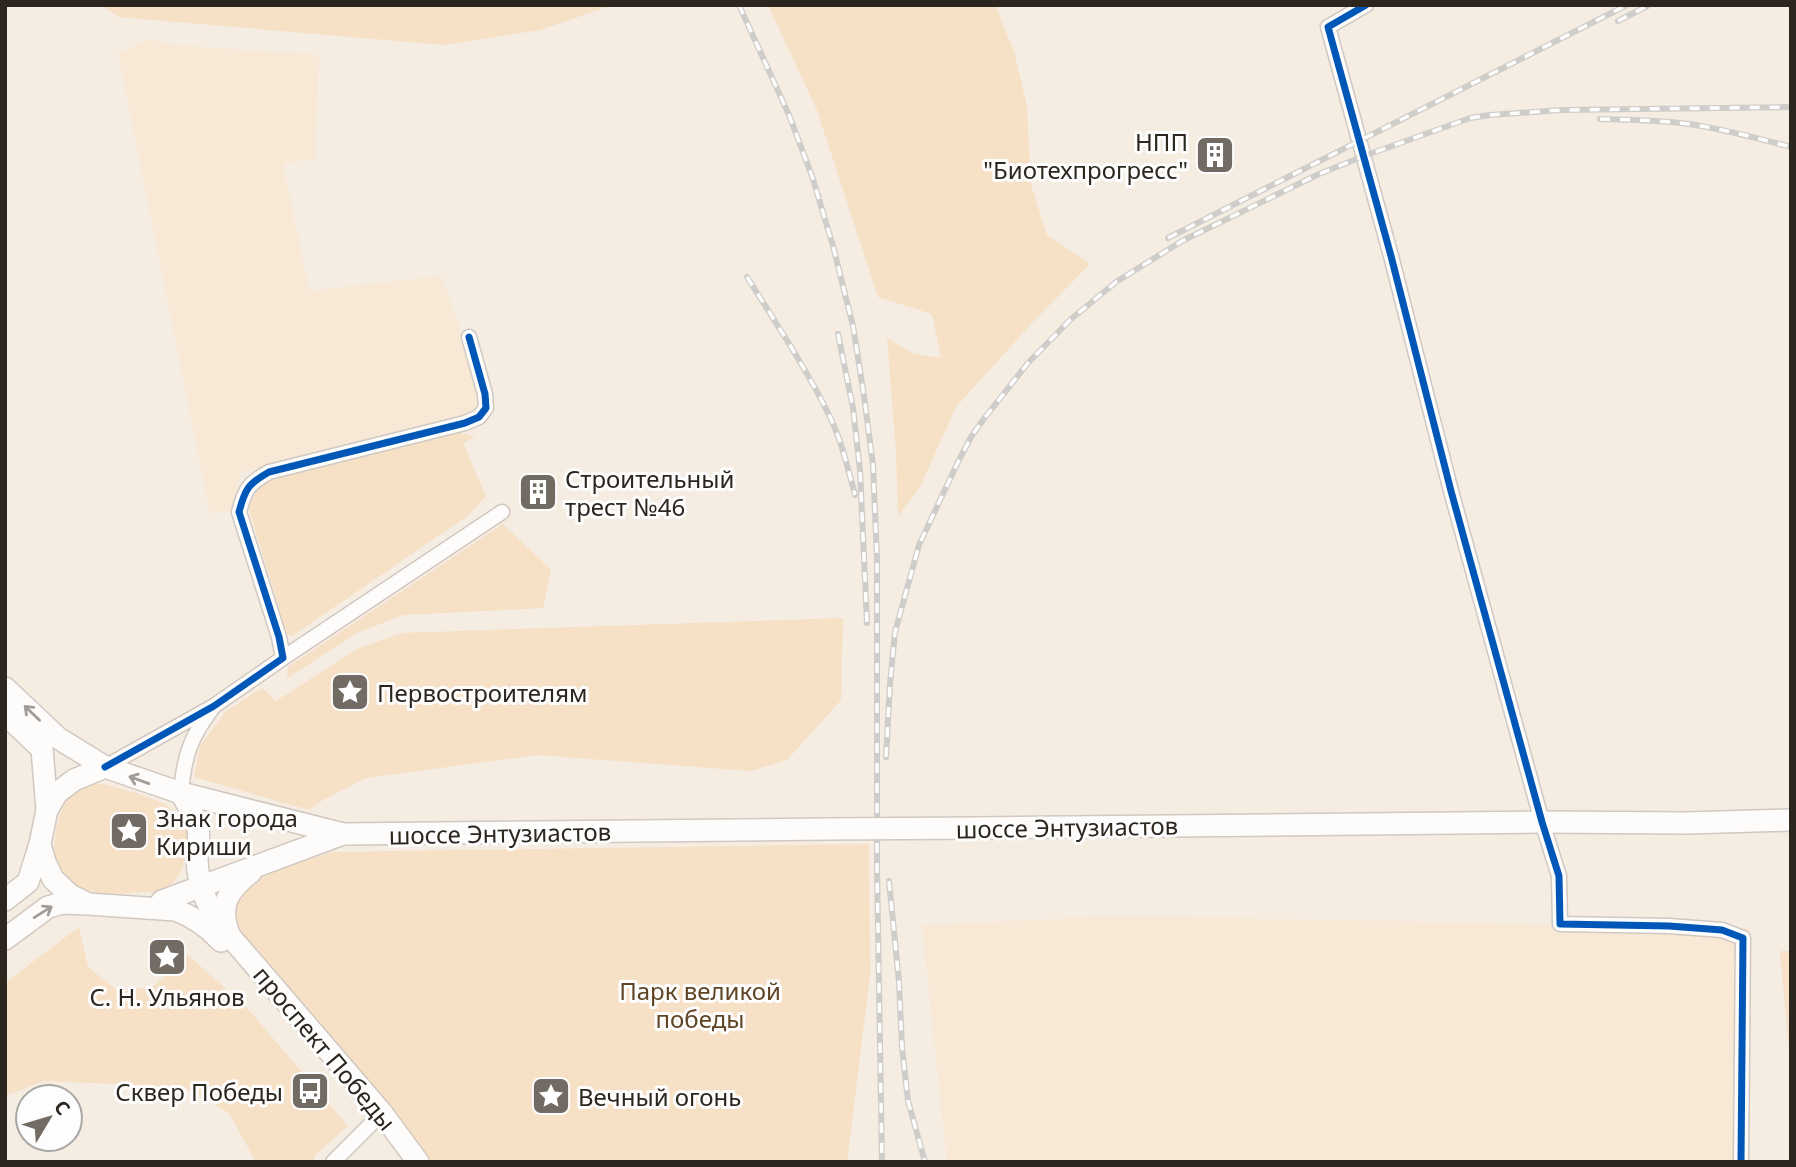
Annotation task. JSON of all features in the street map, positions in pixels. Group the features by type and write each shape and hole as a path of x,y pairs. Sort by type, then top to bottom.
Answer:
{"main road":[{"path":"5,688 58,738 104,767 181,793 343,834"},
{"path":"5,714 42,749 47,810 28,882 5,900"},
{"path":"47,810 57,793 74,780 104,767"},
{"path":"181,793 198,827 197,862 206,903 226,939"},
{"name":"шоссе Энтузиастов","path":"343,834 1791,820"},
{"path":"133,908 162,901 343,834"},
{"path":"40,844 53,879 70,895 88,904"},
{"path":"162,901 184,883 197,862"},
{"path":"226,939 225,910 228,894 258,866"},
{"path":"5,939 48,907 63,903 176,910 203,923 226,939"},
{"name":"проспект Победы","path":"226,939 418,1162"},
{"name":"проспект Победы","path":"378,1118 403,1162"}],"street":[{"path":"1366,5 1328,27 1451,491 1559,876 1560,924 1713,929 1744,939 1741,1162"},
{"path":"283,658 279,637 239,512 243,496 251,482 269,472 465,423 479,417 486,408 485,394 469,337"},
{"path":"104,767 214,706 502,512"},
{"path":"181,793 188,748 214,706"},
{"path":"333,1162 378,1118"}],"shaded area":[{"path":"149,39 173,45 319,55 315,159 283,164 309,291 441,276 464,340 481,400 475,413 452,422 241,472 231,511 210,514 118,53"},
{"path":"1120,916 1750,928 1740,1162 947,1162 922,925"}],"green space":[{"path":"101,5 612,5 540,30 444,45 118,17"},
{"path":"768,5 995,5 1014,52 1027,106 1031,185 1047,235 1090,264 956,407 920,487 898,516 887,338 914,354 941,358 932,314 878,297 817,110"},
{"path":"457,432 475,437 463,443 486,496 469,515 292,636 287,634 249,510 257,491 274,477"},
{"path":"503,524 551,570 543,608 404,615 359,632 287,678 288,667"},
{"path":"843,618 841,700 787,760 751,771 537,755 366,778 309,810 194,777 200,746 226,711 262,688 276,701 357,649 401,633"},
{"path":"104,784 164,804 176,813 184,825 188,838 184,861 179,875 165,889 115,893 89,891 74,884 59,865 55,853 56,833 66,801 78,788"},
{"name":"Парк великой победы","path":"869,844 870,975 847,1162 424,1162 316,1028 310,1012 288,987 272,978 236,933 235,908 238,896 249,884 291,864 334,852"},
{"path":"79,927 88,967 119,992 154,986 188,955 247,1008 348,1126 315,1155 313,1162 256,1162 229,1113 184,1087 44,1081 14,1083 14,1093 5,1096 5,983"},
{"path":"1780,951 1791,951 1791,1071"}],"railway":[{"path":"739,5 789,115 812,176 833,246 853,326 873,465 877,558 877,869 882,1162"},
{"path":"1168,238 1627,5"},
{"path":"1618,21 1649,5"},
{"path":"886,757 895,632 919,545 957,464 971,437 1028,363 1070,320 1116,282 1182,241 1319,174 1470,118 1562,110 1791,107"},
{"path":"1600,119 1689,124 1791,147"},
{"path":"747,277 801,363 830,417 855,495"},
{"path":"838,334 853,408 860,470 867,623"},
{"path":"889,881 908,1101 925,1162"}],"cycle path":[{"path":"1366,5 1328,27 1391,256 1451,491 1559,876 1560,924 1722,930 1743,938 1741,1162"},
{"path":"105,767 214,706 283,658 279,637 239,512 248,488 269,472 465,423 479,417 486,408 485,394 469,337"}],"place":[{"name":"НПП \"Биотехпрогресс\"","path":"1215,155"},
{"name":"Строительный трест №46","path":"538,492"},
{"name":"Первостроителям","path":"350,692"},
{"name":"Знак города Кириши","path":"129,831"},
{"name":"С. Н. Ульянов","path":"167,957"},
{"name":"Сквер Победы","path":"310,1091"},
{"name":"Вечный огонь","path":"551,1096"}]}
